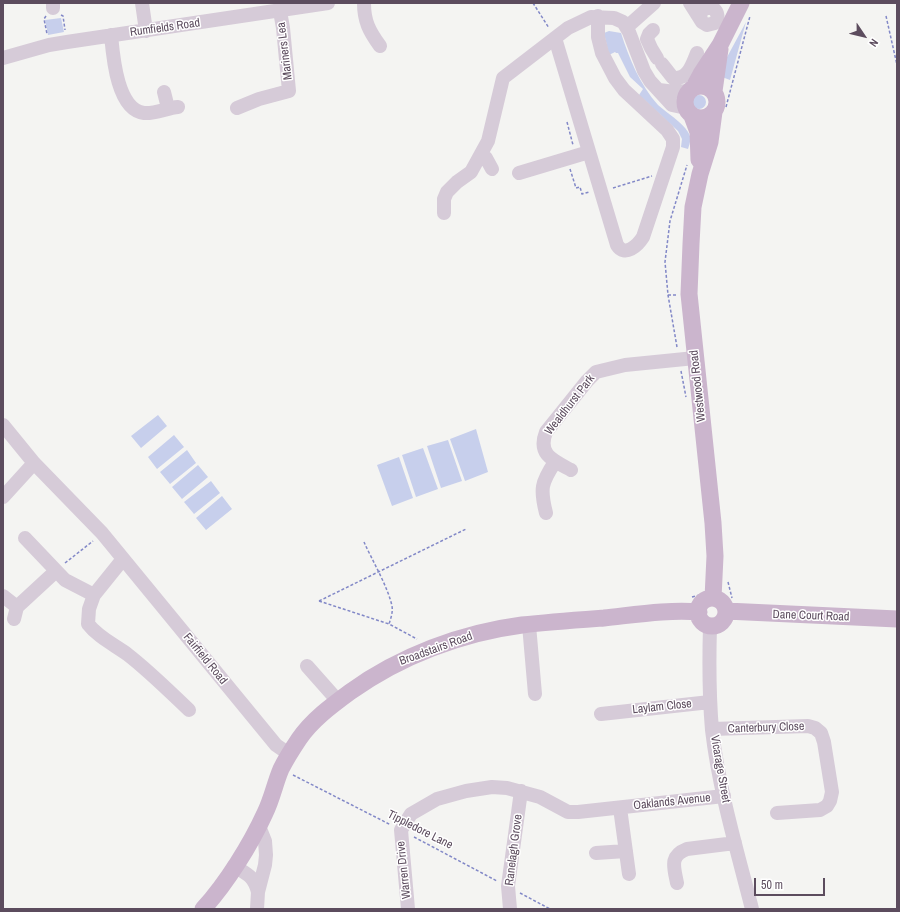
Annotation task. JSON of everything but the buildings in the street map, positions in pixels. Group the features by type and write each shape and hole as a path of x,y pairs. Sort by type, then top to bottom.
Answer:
{"main road":[{"path":"720,45 714,91 719,112 706,118 696,118 690,100 701,74 720,45 746,9"},
{"path":"690,100 705,86 714,91"},
{"name":"Westwood Road","path":"690,100 698,137 700,174"},
{"name":"Westwood Road","path":"713,598 715,556 713,523 689,294 693,207 700,174 719,112"},
{"path":"713,598 720,601 726,611 722,622 710,626 701,619 699,608 704,601 713,598"},
{"name":"Broadstairs Road","path":"204,909 234,866 259,826 285,762 300,738 325,711 366,681 395,664 421,652 474,634 529,625 634,615 689,611 699,612"},
{"name":"Dane Court Road","path":"726,611 897,619"}],"street":[{"path":"142,3 146,31"},
{"name":"Rumfields Road","path":"3,58 49,45 328,3"},
{"path":"364,3 364,14 369,31 380,46"},
{"path":"627,27 654,3"},
{"path":"697,9 704,24 710,25 715,23 724,3"},
{"name":"Mariners Lea","path":"237,108 259,99 290,94 280,11"},
{"path":"552,34 583,154 617,245 623,251 632,248 638,245 645,232 673,147 673,139 667,130 624,90 615,78 602,54 598,38 598,16"},
{"path":"444,212 444,199 447,192 457,182 471,172 488,141 504,78 552,34 591,17 598,16 619,20 627,27 644,71 650,81 672,105 690,100"},
{"path":"653,30 647,39 659,61 673,78 678,79 684,76 691,68 697,54"},
{"path":"110,35 115,74 126,99 134,109 144,113 173,107 164,92"},
{"path":"481,154 486,158 492,169"},
{"path":"519,173 583,154"},
{"name":"Wealdhurst Park","path":"571,470 555,462 547,454 543,447 543,439 546,432 596,372 625,365 695,358"},
{"name":"Fairfield Road","path":"3,424 34,463 102,533 276,745 285,762"},
{"path":"546,513 542,499 542,487 546,476 555,462"},
{"path":"3,497 34,463"},
{"path":"25,538 65,580 94,595"},
{"path":"123,560 94,595 89,610 88,624 94,632 126,653 158,679 189,710"},
{"path":"3,596 15,613 56,571"},
{"path":"529,625 535,694"},
{"name":"Vicarage Street","path":"710,626 709,659 712,729 724,796 752,909"},
{"path":"307,666 338,701"},
{"name":"Laylam Close","path":"609,709 710,702"},
{"name":"Canterbury Close","path":"712,729 808,726 815,728 821,733 824,742 832,792 830,801 827,806 820,810 783,808"},
{"name":"Oaklands Avenue","path":"400,830 411,814 437,799 466,791 492,787 521,790 540,797 568,812 620,808 724,796"},
{"name":"Ranelagh Grove","path":"510,909 508,886 521,790"},
{"name":"Oaklands Avenue","path":"620,808 629,874"},
{"path":"257,909 258,892 265,865 265,842 259,826"},
{"name":"Warren Drive","path":"400,830 408,909"},
{"path":"677,883 674,862 677,855 682,851 687,849 735,843"},
{"path":"596,853 626,851"},
{"path":"252,877 258,874 265,865"},
{"path":"234,866 252,877 258,892"}],"path":[{"path":"533,3 552,34"},
{"path":"49,45 44,19 53,5 63,16 67,42"},
{"path":"719,112 746,9"},
{"path":"886,16 897,65"},
{"path":"566,120 583,154 578,164 569,166 576,188 580,187 582,194 595,190"},
{"path":"610,189 652,176"},
{"path":"419,640 389,624 319,601 466,529"},
{"path":"56,571 102,533"},
{"path":"364,542 392,605 392,614 389,624"},
{"name":"Tippledore Lane","path":"285,762 400,830 550,909"}],"shaded area":[{"path":"61,18 64,32 48,35 45,20"},
{"path":"746,22 730,80 722,77 726,59"},
{"path":"609,31 621,33 631,61 646,89 658,105 678,121 688,132 690,143 688,149 681,147 682,139 678,131 639,95 643,89 630,77 618,53 615,52 609,55 604,33"},
{"path":"699,95 704,97 706,102 704,107 699,109 694,107 692,102 694,97"},
{"path":"158,415 167,426 141,448 131,436"},
{"path":"476,429 488,472 465,481 450,439"},
{"path":"174,435 184,447 157,469 148,457"},
{"path":"448,440 462,481 441,488 427,446"},
{"path":"423,448 438,489 416,497 402,455"},
{"path":"187,450 196,463 170,484 160,472"},
{"path":"399,457 413,498 392,506 377,465"},
{"path":"198,465 208,477 182,499 172,487"},
{"path":"211,481 220,493 194,514 184,502"},
{"path":"222,496 232,509 206,530 196,518"}]}
